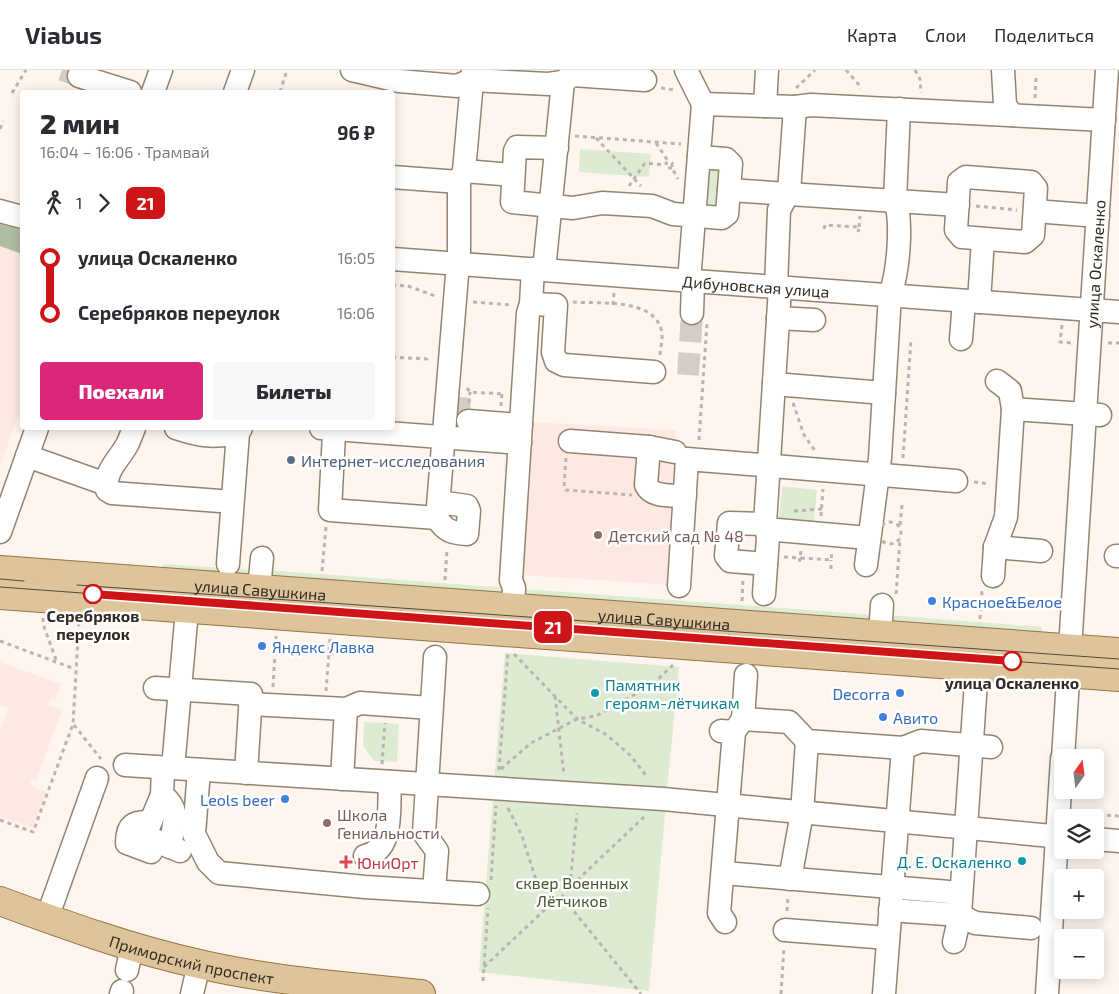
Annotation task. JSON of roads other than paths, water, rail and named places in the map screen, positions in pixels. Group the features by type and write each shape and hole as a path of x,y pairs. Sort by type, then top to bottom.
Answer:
{"main road":[{"name":"улица Савушкина","path":"0,570 880,635 1069,661 1119,677"},
{"name":"улица Савушкина","path":"0,595 977,667 1069,661 1119,652"},
{"name":"Приморский проспект","path":"0,901 47,918 129,958 199,964 290,981 371,991 421,994"}],"street":[{"path":"154,90 161,70"},
{"path":"236,90 243,70"},
{"path":"352,70 392,81 457,86 472,75 548,84 563,82 572,75 645,80"},
{"path":"686,70 703,104 694,216 692,281 699,315"},
{"path":"764,106 767,70"},
{"path":"1003,70 1002,85 1005,105 1012,115"},
{"name":"улица Оскаленко","path":"1064,749 1069,661 1084,554 1093,415 1092,310 1098,216 1109,117 1107,70"},
{"path":"330,430 334,434 330,510 441,517 444,437 445,302 458,264 462,176 472,75"},
{"path":"79,76 124,90"},
{"path":"522,304 539,269 558,142 563,82"},
{"path":"703,104 795,107 811,104 1012,115 1109,117"},
{"path":"764,594 768,537 766,527 769,465 778,384 780,210 789,192 795,107"},
{"path":"866,565 877,474 890,295 894,284 899,212 896,200 900,109"},
{"path":"558,142 517,147 515,151 512,202 573,208 602,203 652,206 672,214 722,218 727,214 731,164 726,159 699,151"},
{"path":"395,176 513,175"},
{"path":"966,177 1031,182 1036,188 1035,211 1033,235 1025,242 962,237 956,230 959,182 966,177"},
{"path":"729,190 789,192 958,205"},
{"path":"0,211 20,216"},
{"path":"1035,211 1098,216"},
{"path":"961,339 971,301 983,239"},
{"name":"Дибуновская улица","path":"395,259 1119,312"},
{"path":"522,304 556,305 552,352 556,361 564,365 654,372"},
{"path":"513,608 514,588 511,580 528,313 522,304"},
{"path":"778,318 814,320"},
{"path":"993,576 995,547 1006,517 1013,409 1010,391 997,381"},
{"path":"778,384 884,393"},
{"path":"1013,409 1093,415"},
{"path":"467,412 520,434"},
{"path":"0,532 36,430"},
{"path":"133,430 128,444 113,463 106,484 107,490 112,493 220,502"},
{"path":"183,430 207,437 239,430 228,564"},
{"path":"354,430 444,437 520,434"},
{"path":"570,441 649,447 675,452"},
{"path":"649,447 646,485 649,491 654,494 684,496"},
{"path":"27,456 106,484"},
{"path":"679,586 687,459 956,481"},
{"path":"766,564 730,561 726,556 729,522 819,534 868,538"},
{"path":"995,547 1041,550"},
{"path":"259,589 262,558"},
{"path":"880,635 889,601"},
{"path":"162,795 172,803 175,813 164,840 162,795 180,690 187,610"},
{"path":"434,891 437,851 424,833 435,657"},
{"path":"954,942 960,915 966,828 981,746 977,667"},
{"path":"725,922 719,913 724,873 732,727 746,675"},
{"path":"155,688 251,694 261,704 336,708 360,703 432,708"},
{"path":"246,773 261,704"},
{"path":"336,708 342,779"},
{"path":"732,727 789,722 807,741 903,748 921,741 981,746"},
{"path":"790,879 802,813 807,741"},
{"path":"884,994 903,748"},
{"path":"125,765 246,773 290,783 342,779 663,800 728,806 778,818 802,813 1054,836"},
{"path":"47,918 100,770"},
{"path":"199,770 194,834 208,862 219,873 365,888 478,894"},
{"path":"365,856 375,854 382,847 387,835 386,782"},
{"path":"1104,839 1119,840"},
{"name":"улица Оскаленко","path":"1047,994 1058,859"},
{"path":"724,873 961,893"},
{"path":"890,910 960,915 975,923 1031,928"},
{"path":"785,930 888,938"},
{"path":"192,994 199,964"}],"tunnel":[{"path":"62,70 79,76"},
{"path":"688,375 692,313"},
{"path":"460,397 460,411 462,416 468,421"}],"tram line":[{"path":"0,579 24,581"},
{"path":"77,585 1119,659"},
{"path":"0,587 1119,669"},
{"name":"21","path":"93,594 1012,661"}],"place":[{"name":"Интернет-исследования","path":"291,460"},
{"name":"Детский сад № 48","path":"598,535"},
{"name":"Серебряков переулок","path":"93,594"},
{"name":"Красное&Белое","path":"932,601"},
{"name":"Яндекс Лавка","path":"262,646"},
{"name":"улица Оскаленко","path":"1012,661"},
{"name":"Памятник героям-лётчикам","path":"595,693"},
{"name":"Decorra","path":"900,693"},
{"name":"Авито","path":"883,717"},
{"name":"Leols beer","path":"285,799"},
{"name":"Школа Гениальности","path":"327,823"},
{"name":"Д. Е. Оскаленко","path":"1022,861"},
{"name":"ЮниОрт","path":"346,862"}],"park label":[{"name":"сквер Военных Лётчиков","path":"572,891"}]}
